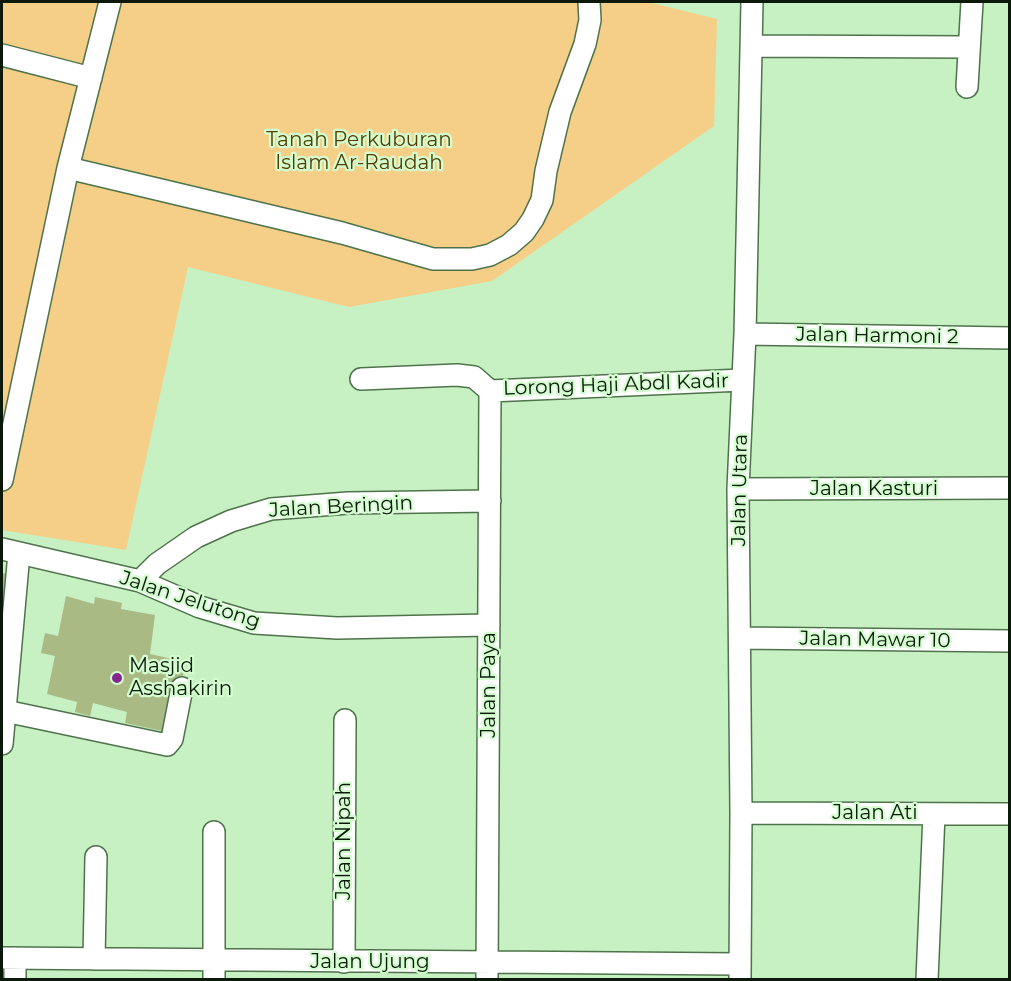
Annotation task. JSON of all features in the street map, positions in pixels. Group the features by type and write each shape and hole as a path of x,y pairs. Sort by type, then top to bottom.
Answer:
{"street":[{"path":"2,480 68,168 110,2"},
{"path":"68,168 342,233 433,260 472,259 490,255 509,245 524,232 542,200 546,171 560,112 585,44 590,20 589,2"},
{"name":"Jalan Utara","path":"739,972 741,813 738,489 745,334 752,2"},
{"path":"967,87 972,2"},
{"path":"751,46 968,47"},
{"path":"2,55 91,78"},
{"name":"Jalan Harmoni 2","path":"745,334 1010,338"},
{"path":"361,379 465,376 474,377 490,391"},
{"name":"Lorong Haji Abdl Kadir","path":"490,391 742,380"},
{"name":"Jalan Paya","path":"487,971 490,391"},
{"name":"Jalan Kasturi","path":"738,489 1010,488"},
{"name":"Jalan Beringin","path":"140,582 157,564 195,537 231,521 271,509 348,503 490,501"},
{"path":"2,744 10,551"},
{"name":"Jalan Jelutong","path":"10,551 140,582 200,607 254,623 337,628 489,625"},
{"name":"Jalan Mawar 10","path":"740,638 1010,641"},
{"path":"5,711 167,745 172,739 182,688"},
{"name":"Jalan Nipah","path":"344,962 345,720"},
{"name":"Jalan Ati","path":"741,813 1010,814"},
{"path":"927,980 934,814"},
{"path":"214,832 214,970"},
{"path":"94,959 96,857"},
{"path":"8,958 15,980"},
{"name":"Jalan Ujung","path":"8,958 94,959 214,970 344,962 487,971 739,972"}],"green space":[{"name":"Tanah Perkuburan Islam Ar-Raudah","path":"2,2 648,2 717,19 714,126 492,281 349,307 188,267 126,550 2,530"}],"building":[{"path":"6,573 9,594 2,595 2,574"},
{"name":"Masjid Asshakirin","path":"66,596 94,604 95,597 122,603 121,609 155,615 150,654 186,662 171,733 125,723 127,712 93,703 90,716 75,712 77,702 47,694 55,656 41,653 45,633 58,636"}],"place":[{"name":"Masjid Asshakirin","path":"117,678"}]}
